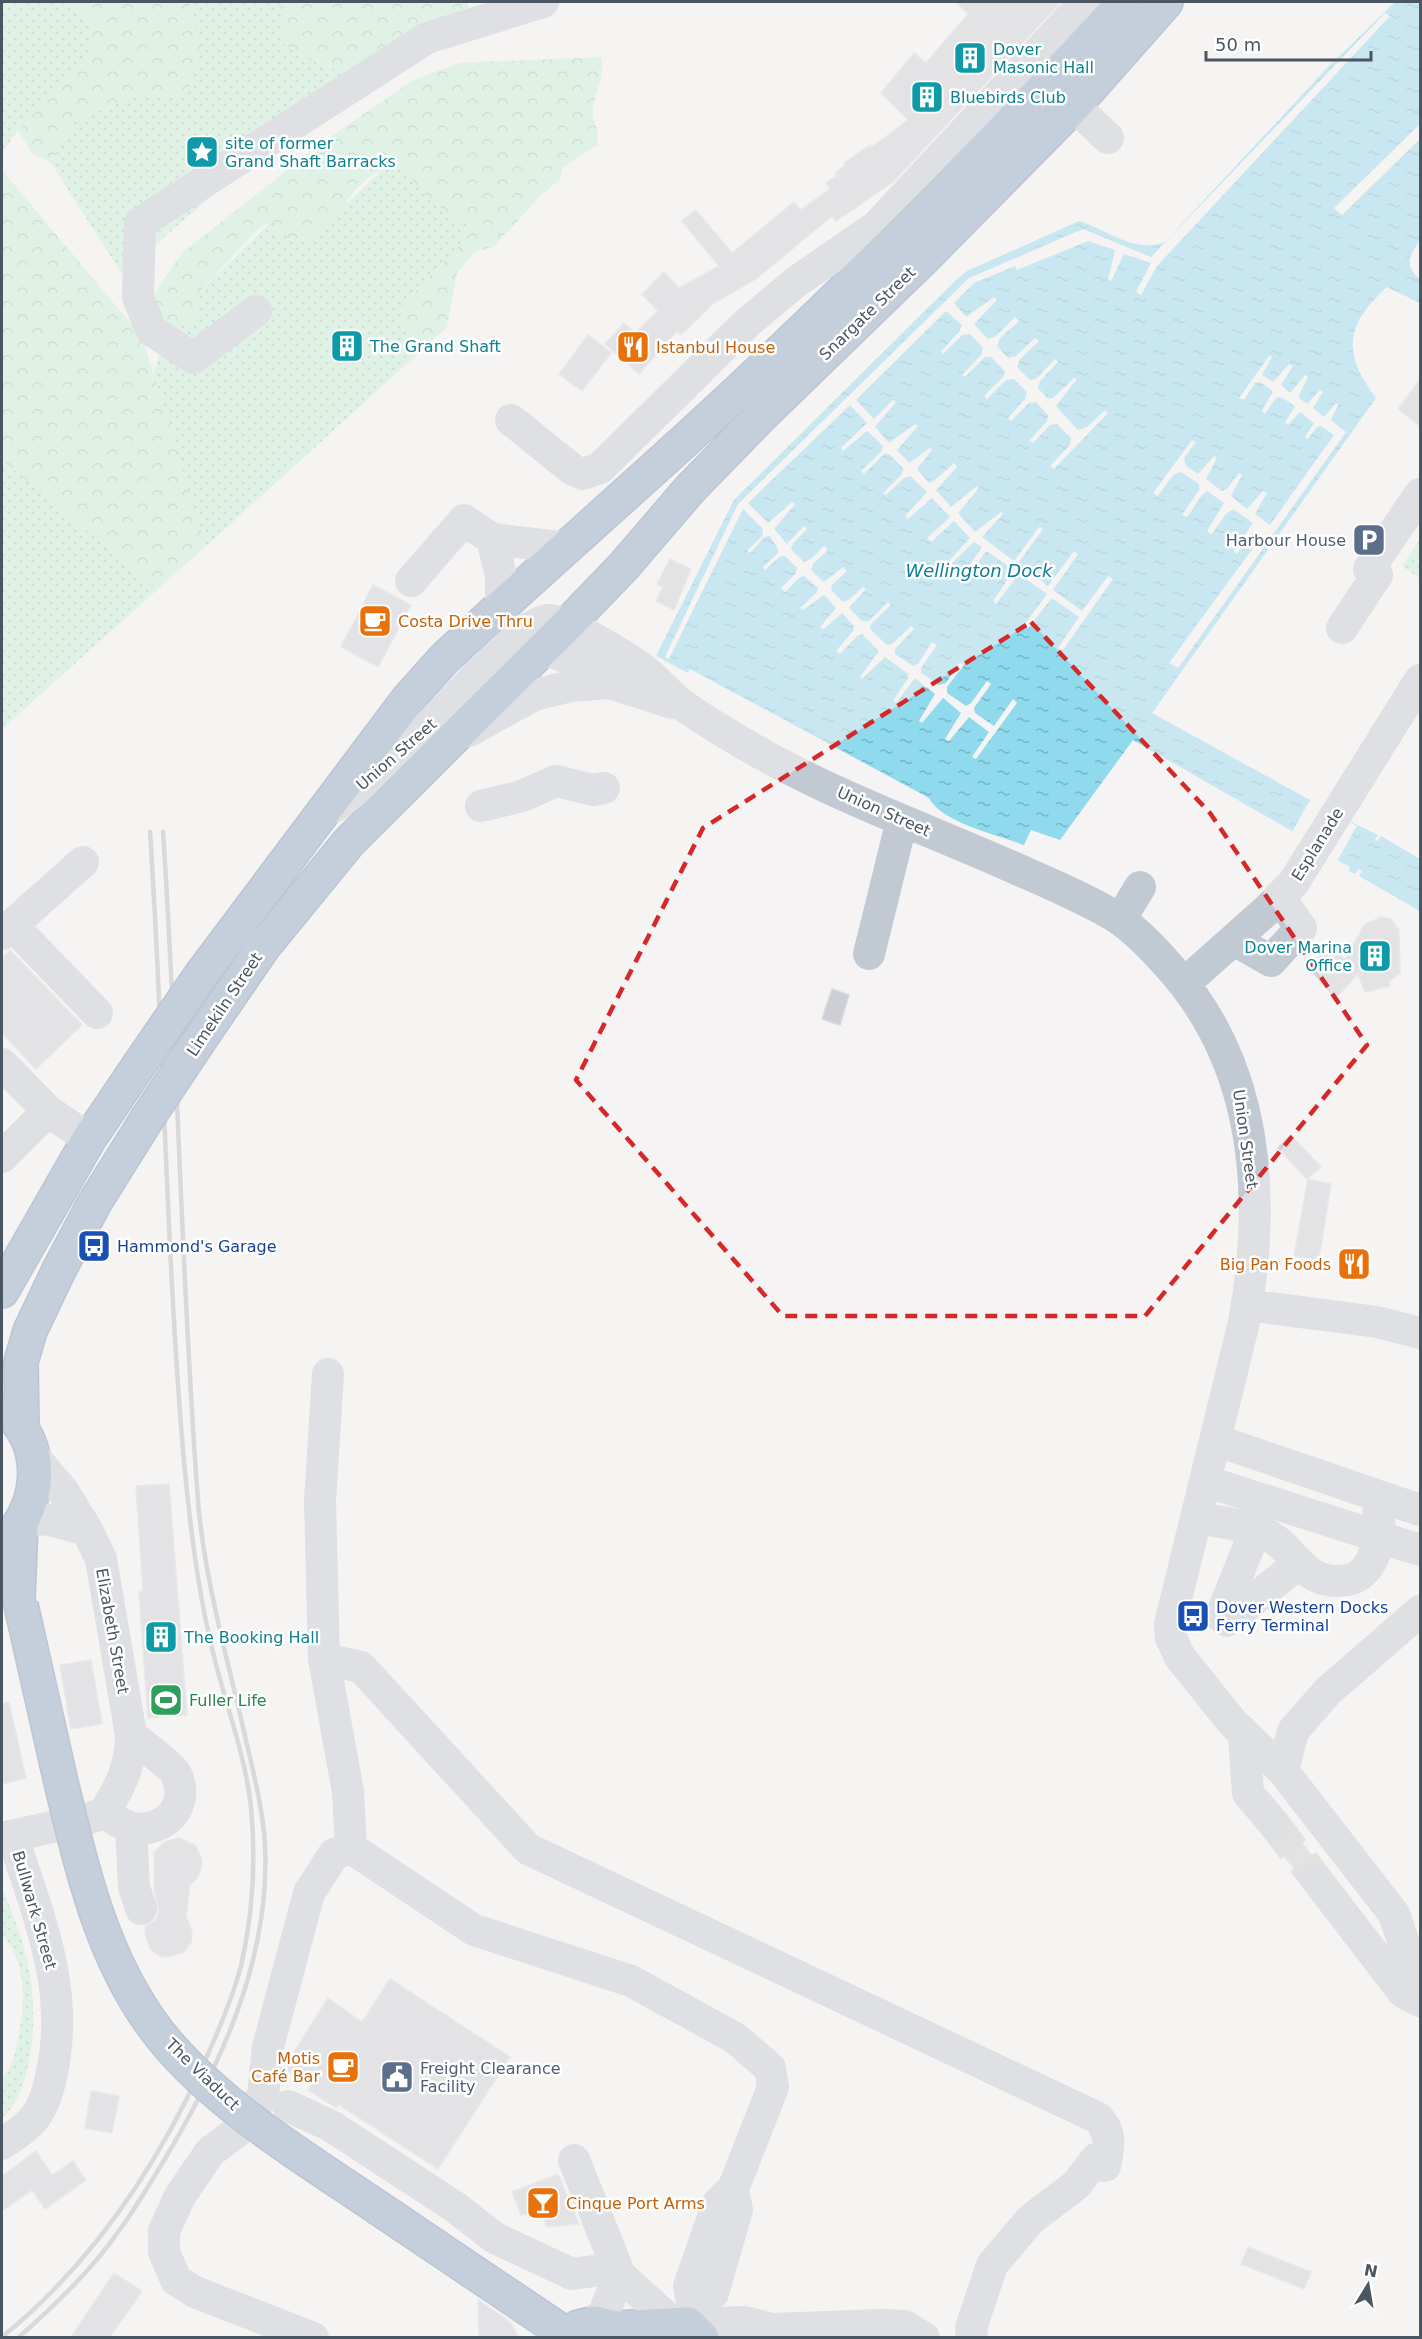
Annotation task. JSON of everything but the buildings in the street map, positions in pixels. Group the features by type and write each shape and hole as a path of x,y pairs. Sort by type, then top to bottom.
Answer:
{"highway":[{"name":"Snargate Street","path":"537,574 654,468 886,234 1045,88 1124,2"},
{"name":"Snargate Street","path":"535,639 568,624 623,567 690,489 754,423 925,257 1074,106 1166,2"},
{"name":"Limekiln Street","path":"2,1291 89,1139 203,972 408,699 444,659 537,574"},
{"name":"Limekiln Street","path":"16,1529 33,1498 36,1478 19,1430 21,1362 30,1331 58,1272 96,1202 147,1119 264,946 349,842 446,743 535,639"},
{"name":"The Viaduct","path":"16,1529 14,1592 81,1867 94,1912 133,1996 171,2048 231,2103 266,2130 380,2209 576,2332"},
{"path":"576,2332 689,2323"}],"street":[{"path":"256,310 193,358 151,330 138,297 141,223 427,38 543,2"},
{"name":"Snargate Street","path":"511,420 573,470 583,474 600,468 747,322 796,282 886,234 1085,2"},
{"path":"1074,106 1108,138"},
{"path":"648,420 655,438 654,468"},
{"path":"1342,628 1377,575 1369,569 1420,494"},
{"path":"411,581 464,520 492,539 567,548"},
{"path":"492,539 501,576 501,605"},
{"path":"535,639 527,601 537,574"},
{"name":"Union Street","path":"568,624 640,668 684,707 748,746 902,820 1074,895 1120,920 1146,941 1185,983 1222,1043 1244,1108 1254,1203 1254,1249 1247,1305 1170,1624 1171,1638 1180,1658 1244,1735"},
{"name":"Union Street","path":"312,826 535,639 610,683 684,707"},
{"name":"Esplanade","path":"1185,983 1286,890 1420,680"},
{"name":"Union Street","path":"446,743 534,695 571,686 610,683"},
{"path":"481,806 522,796 556,780 593,790 604,788"},
{"path":"869,954 874,889 902,820"},
{"path":"83,861 7,929 97,1012"},
{"path":"1120,920 1140,887"},
{"path":"4,1071 48,1111 89,1139"},
{"path":"2,1157 48,1111"},
{"path":"1247,1305 1377,1323 1420,1333"},
{"path":"328,1374 320,1501 324,1659 348,1792 351,1848"},
{"name":"Elizabeth Street","path":"19,1430 63,1491 87,1530 101,1559 131,1735 131,1758 126,1773 104,1813"},
{"path":"1215,1440 1420,1510"},
{"path":"1205,1481 1420,1550"},
{"path":"1196,1518 1264,1533 1313,1577 1326,1582 1352,1579 1367,1568 1374,1556 1380,1518 1374,1494"},
{"path":"16,1529 50,1520 87,1530"},
{"path":"1255,1531 1221,1616 1223,1619 1227,1621 1230,1619 1299,1563"},
{"path":"1282,1771 1293,1731 1328,1691 1420,1611"},
{"path":"324,1659 361,1668 528,1850 1098,2118 1107,2128 1109,2145 1105,2166 1096,2159 1076,2185 1031,2219 992,2265 971,2328 972,2337"},
{"path":"7,1837 104,1813 131,1828 152,1828 174,1815 180,1801 180,1786 175,1772 131,1735"},
{"path":"1244,1735 1282,1771 1394,1914 1420,1991"},
{"path":"1244,1735 1248,1793 1274,1824"},
{"path":"131,1828 134,1887 141,1909"},
{"name":"Bullwark Street","path":"2,2144 31,2122 42,2104 51,2079 60,2027 57,1987 49,1951 7,1837"},
{"path":"351,1848 474,1929 631,1981 735,2038 770,2068 773,2087 733,2189 718,2203 689,2286 689,2323"},
{"path":"313,2337 195,2292 176,2280 165,2252 164,2231 180,2196 210,2152 238,2131 263,2095 268,2047 309,1893 334,1854 351,1848"},
{"path":"1317,1880 1403,1992 1420,2001"},
{"path":"288,2106 331,2126 455,2207 495,2238 572,2274 618,2272"},
{"path":"574,2160 618,2272 689,2323 745,2322 761,2333 886,2331 905,2326 924,2337"},
{"path":"576,2332 604,2312 618,2272"}],"highlighted area":[{"path":"1031,622 1210,813 1367,1045 1145,1316 783,1316 576,1080 703,828"}],"green space":[{"path":"2,2 72,2 93,24 90,58 18,130 2,152"},
{"path":"72,2 189,2 201,49 187,97 136,96 75,120 51,163 32,153 18,130 90,58 93,24"},
{"path":"171,2 285,2 281,7 321,66 347,71 214,164 222,187 122,274 51,163 75,120 136,96 187,97"},
{"path":"285,2 468,2 467,15 347,71 321,66 285,45 281,7"},
{"path":"601,57 602,70 593,113 598,134 597,145 563,167 560,179 538,198 495,246 475,252 457,273 447,327 411,360 401,305 462,243 467,224 440,207 424,193 406,167 390,163 363,182 347,200 343,215 309,240 289,238 274,230 272,221 258,229 199,292 195,323 169,327 148,309 160,284 183,252 323,142 415,79 460,63"},
{"path":"389,163 406,167 467,223 462,243 401,305 411,360 202,550 153,375 169,327 195,323 199,292 272,221 309,240"},
{"path":"2,170 142,337 206,546 158,589 2,460"},
{"path":"2,460 158,589 2,729"},
{"path":"1420,539 1420,578 1402,566"},
{"path":"2,1889 26,1955 33,2000 33,2023 31,2047 23,2084 15,2102 2,2118 2,2085 17,2044 23,1994 18,1962 12,1947 2,1934"}],"water":[{"name":"Wellington Dock","path":"1395,2 1420,2 1420,124 1334,208 1342,215 1420,139 1420,241 1413,251 1410,265 1420,279 1420,303 1387,287 1363,314 1356,327 1353,353 1357,367 1376,398 1152,713 1310,800 1347,824 1349,821 1378,835 1375,840 1377,841 1381,836 1420,859 1420,911 1359,876 1362,871 1358,869 1355,874 1349,871 1350,867 1331,857 1332,854 1133,740 1060,840 1031,830 1024,845 958,821 936,807 929,798 690,669 688,673 656,656 734,500 957,279 967,271 1079,221 1133,243 1154,245 1165,242 1326,69"}],"pier":[{"path":"1385,13 1390,16 1157,266 1141,295 1136,292 1151,263 1124,254 1111,281 1108,280 1115,250 1088,241 1017,270 1015,266 974,283 954,303 966,317 994,297 997,300 974,324 988,339 996,336 1015,317 1019,321 1000,338 997,346 1008,358 1016,356 1035,338 1039,341 1020,359 1017,367 1030,380 1036,379 1055,359 1058,362 1040,381 1038,388 1048,399 1053,398 1074,378 1077,379 1056,406 1078,430 1087,427 1105,410 1108,413 1054,469 1050,466 1070,445 1071,438 1057,424 1050,425 1033,443 1029,441 1047,421 1048,415 1036,402 1029,403 1011,421 1008,418 1025,399 1027,392 1014,379 1006,380 987,399 984,396 1003,377 1005,371 991,357 985,357 965,377 962,375 981,355 983,348 970,334 962,335 943,354 941,351 959,332 962,325 946,311 856,400 874,419 893,400 896,402 875,427 889,443 915,424 918,426 897,450 909,463 930,448 932,450 917,469 929,483 954,463 957,467 936,490 951,507 977,486 979,488 958,513 975,532 1001,512 1003,514 982,537 1014,561 1039,527 1043,529 1018,563 1048,586 1074,551 1078,554 1053,590 1082,611 1108,576 1113,579 1063,650 1058,648 1079,617 1052,598 1028,628 1024,625 1047,594 1019,574 996,604 993,601 1014,570 986,551 965,581 961,578 982,547 974,542 951,564 948,562 970,538 954,521 931,542 927,538 950,517 932,498 908,519 905,516 927,492 910,476 904,478 886,495 883,493 904,469 889,454 884,454 864,474 861,471 881,452 883,446 867,431 843,451 841,448 867,423 850,405 748,503 768,523 792,502 795,504 774,529 787,544 804,526 807,529 793,543 791,549 804,562 811,559 824,546 828,550 813,564 811,570 824,582 843,567 847,571 832,585 831,590 843,602 863,587 866,589 849,608 862,621 869,621 888,602 891,605 871,624 870,629 887,645 892,644 911,626 914,629 895,649 895,654 913,666 918,664 932,642 937,645 921,668 921,673 939,685 946,683 960,662 964,665 947,687 947,693 966,706 971,703 987,681 991,684 974,708 975,713 994,726 1013,699 1017,703 976,759 972,757 989,732 969,717 949,741 945,739 961,713 943,698 922,723 919,721 935,694 915,678 896,703 893,701 908,678 908,674 885,657 862,679 860,677 879,651 862,634 857,636 840,654 836,651 853,631 854,626 842,613 824,629 820,627 836,608 824,595 803,610 800,608 817,592 818,588 804,576 800,577 785,592 781,588 796,573 797,568 785,556 779,557 765,570 763,567 778,553 770,536 764,537 750,553 747,551 762,536 763,529 743,509 669,659 665,657 738,504 969,278 1083,229 1151,257"},
{"path":"1269,356 1272,357 1262,375 1273,382 1289,364 1293,366 1281,385 1290,393 1305,375 1308,377 1298,397 1307,404 1320,390 1323,392 1313,408 1324,417 1336,403 1338,405 1331,420 1346,432 1178,668 1169,663 1261,537 1255,533 1250,534 1237,554 1234,551 1253,523 1233,509 1226,514 1211,535 1207,531 1224,503 1207,491 1187,517 1182,515 1199,490 1199,484 1181,472 1174,474 1158,496 1153,493 1192,440 1196,442 1184,458 1186,466 1198,474 1214,456 1217,458 1206,479 1222,491 1227,489 1239,473 1242,475 1231,496 1247,509 1263,491 1267,493 1255,514 1270,525 1334,435 1321,426 1317,427 1308,439 1305,437 1314,423 1300,412 1288,425 1285,423 1295,406 1281,397 1276,398 1265,414 1262,411 1273,391 1260,382 1255,383 1244,400 1239,398"},
{"path":"1310,800 1357,826 1336,863 1329,859 1328,855 1291,834"}],"tunnel":[{"path":"1274,1824 1317,1880"}],"railway":[{"path":"2,2337 34,2309 93,2246 119,2212 165,2139 204,2063 229,2003 241,1966 251,1907 253,1847 248,1786 206,1621 194,1554 184,1462 173,1305 150,832"},
{"path":"18,2338 83,2275 120,2230 160,2167 202,2092 220,2054 250,1973 265,1888 265,1845 260,1804 211,1589 198,1501 187,1334 163,832"}],"place":[{"name":"Dover Masonic Hall","path":"970,58"},
{"name":"Bluebirds Club","path":"927,97"},
{"name":"site of former Grand Shaft Barracks","path":"202,152"},
{"name":"The Grand Shaft","path":"347,346"},
{"name":"Istanbul House","path":"633,347"},
{"name":"Harbour House","path":"1369,540"},
{"name":"Costa Drive Thru","path":"375,621"},
{"name":"Dover Marina Office","path":"1375,956"},
{"name":"Hammond's Garage","path":"94,1246"},
{"name":"Big Pan Foods","path":"1354,1264"},
{"name":"Dover Western Docks Ferry Terminal","path":"1193,1616"},
{"name":"The Booking Hall","path":"161,1637"},
{"name":"Fuller Life","path":"166,1700"},
{"name":"Motis Café Bar","path":"343,2067"},
{"name":"Freight Clearance Facility","path":"397,2077"},
{"name":"Cinque Port Arms","path":"543,2203"}]}
